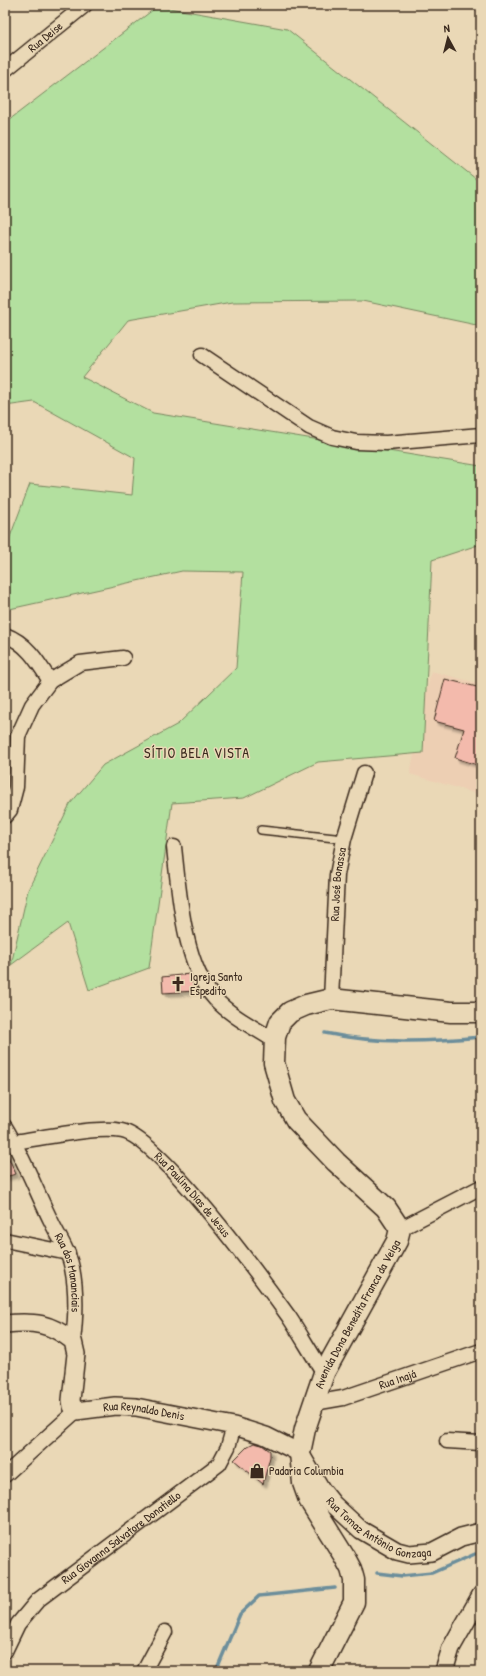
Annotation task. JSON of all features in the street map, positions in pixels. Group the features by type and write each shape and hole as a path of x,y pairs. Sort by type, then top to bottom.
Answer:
{"main road":[{"name":"Avenida Dona Benedita Franca da Veiga","path":"319,1671 354,1602 354,1580 351,1568 309,1500 303,1483 300,1453 305,1429 324,1374 397,1241 400,1229 386,1208 336,1162 296,1120 285,1101 277,1078 274,1063 275,1041 280,1022 290,1012 306,1005 331,999 450,1012 481,1012"}],"street":[{"name":"Rua Deise","path":"5,70 85,5"},
{"path":"202,355 309,427 332,437 356,442 386,443 481,435"},
{"path":"5,635 26,647 37,660 50,681"},
{"path":"5,816 10,810 16,787 18,736 32,705 50,681 80,663 123,658"},
{"name":"Rua José Bonassa","path":"331,999 337,875 344,839 364,773"},
{"path":"174,846 180,900 189,946 204,984 214,998 226,1009 275,1041"},
{"path":"5,1127 14,1142"},
{"name":"Rua Paulina Dias de Jesus","path":"14,1142 102,1130 124,1131 140,1140 164,1162 201,1203 289,1318 324,1374"},
{"name":"Rua dos Mananciais","path":"14,1142 52,1223 68,1253 75,1287 76,1310 73,1340 76,1354 71,1400 72,1406 76,1411"},
{"path":"400,1229 481,1187"},
{"path":"5,1240 68,1253"},
{"path":"5,1324 42,1324 62,1332 73,1340"},
{"name":"Rua Inajá","path":"314,1403 343,1398 477,1355"},
{"name":"Rua Reynaldo Denis","path":"76,1411 115,1406 136,1407 234,1426 266,1436 300,1453"},
{"path":"5,1475 76,1411"},
{"name":"Rua Giovanna Salvatore Donatiello","path":"5,1651 18,1624 38,1600 219,1464 228,1447 234,1426"},
{"path":"447,1441 481,1443"},
{"name":"Rua Tomaz Antônio Gonzaga","path":"300,1453 321,1489 337,1509 361,1530 397,1551 409,1554 432,1552 461,1538 481,1532"},
{"path":"444,1671 450,1648 481,1596"},
{"path":"144,1671 165,1632"}],"lane":[{"path":"261,830 344,839"}],"shaded area":[{"path":"431,671 481,684 481,795 410,774"}],"green space":[{"path":"158,6 287,29 481,183 481,326 363,301 232,302 128,320 82,377 153,413 481,466 481,544 432,560 423,753 318,762 244,798 172,803 149,968 89,990 68,923 11,965 28,890 70,804 103,765 178,724 236,668 243,572 182,571 5,610 5,550 30,484 132,495 135,458 34,402 5,406 5,123"}],"building":[{"path":"445,679 481,688 481,766 455,758 464,729 434,721"},
{"name":"Igreja Santo Espedito","path":"190,974 195,991 163,993 162,977"},
{"path":"5,1150 16,1174 5,1177"},
{"name":"Padaria Columbia","path":"254,1443 262,1445 270,1451 270,1457 263,1484 234,1460 248,1446"}],"waterway":[{"path":"325,1033 344,1037 403,1041 481,1037"},
{"path":"377,1573 402,1576 432,1573 475,1554"},
{"path":"216,1671 240,1614 259,1596 335,1588"}],"place":[{"name":"Igreja Santo Espedito","path":"178,984"},
{"name":"Padaria Columbia","path":"257,1471"}],"district":[{"name":"SÍTIO BELA VISTA","path":"197,753"}]}
